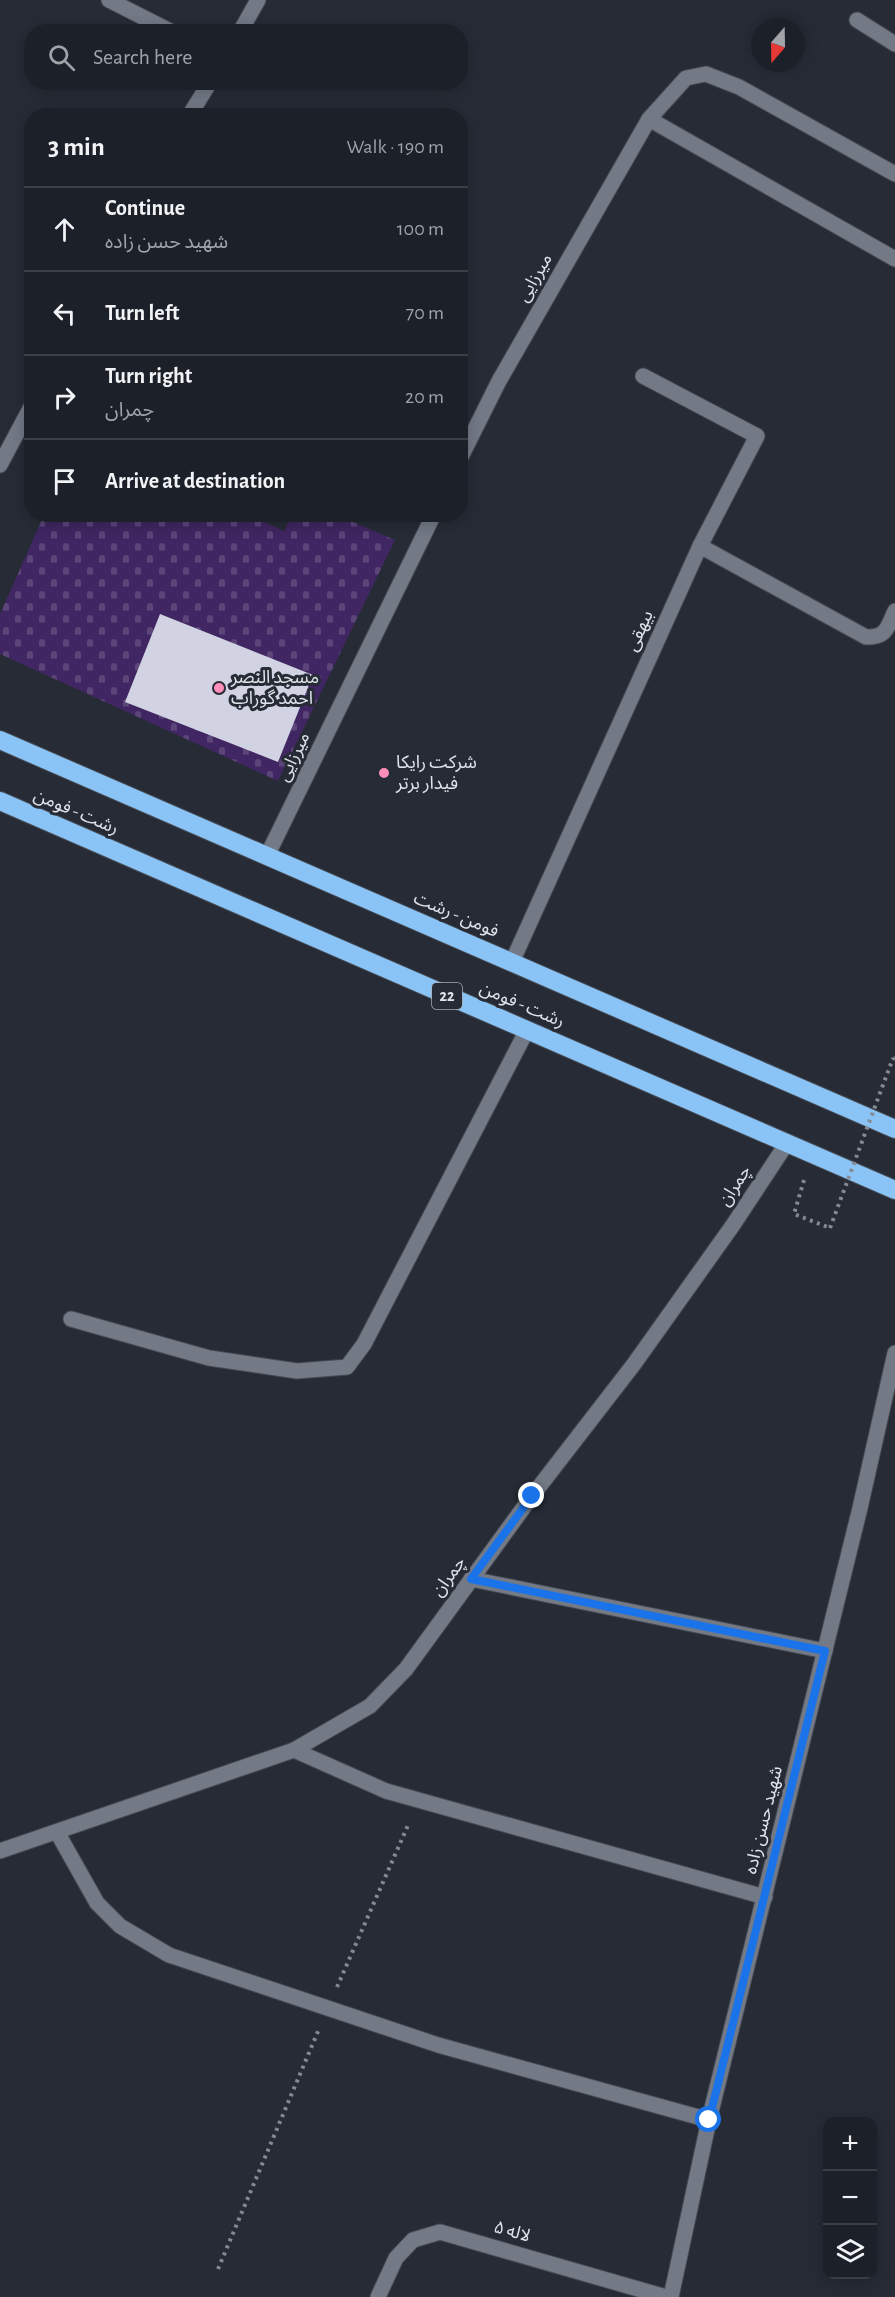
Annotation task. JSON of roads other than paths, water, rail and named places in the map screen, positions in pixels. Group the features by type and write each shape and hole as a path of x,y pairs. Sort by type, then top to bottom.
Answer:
{"highway":[{"name":"فومن - رشت","path":"0,740 895,1129"},
{"name":"رشت - فومن","path":"0,801 895,1190"}],"street":[{"path":"109,0 156,24"},
{"path":"244,24 258,0"},
{"path":"857,20 895,44"},
{"name":"میرزایی","path":"468,443 498,381 649,119 686,78 706,74 739,87 893,169"},
{"path":"194,108 205,90"},
{"path":"649,119 895,259"},
{"name":"بیهقی","path":"512,962 700,546 758,436 644,376"},
{"path":"0,465 24,420"},
{"name":"میرزایی","path":"267,856 430,522"},
{"path":"700,546 866,637 879,637 885,633 895,611"},
{"path":"71,1319 209,1359 297,1371 347,1367 364,1344 527,1030"},
{"name":"چمران","path":"0,1851 294,1750 369,1706 406,1669 532,1496 634,1364 733,1226 787,1143"},
{"name":"شهید حسن زاده","path":"671,2297 709,2120 825,1651 895,1353"},
{"path":"471,1579 825,1651"},
{"path":"294,1750 386,1791 765,1897"},
{"path":"57,1832 98,1903 120,1926 169,1955 438,2045 709,2120"},
{"name":"لاله ۵","path":"378,2297 396,2258 407,2246 413,2240 440,2232 666,2297"}],"place":[{"name":"مسجد النصر احمد گوراب","path":"219,688"},
{"name":"شرکت رایکا فیدار برتر","path":"384,773"}]}
